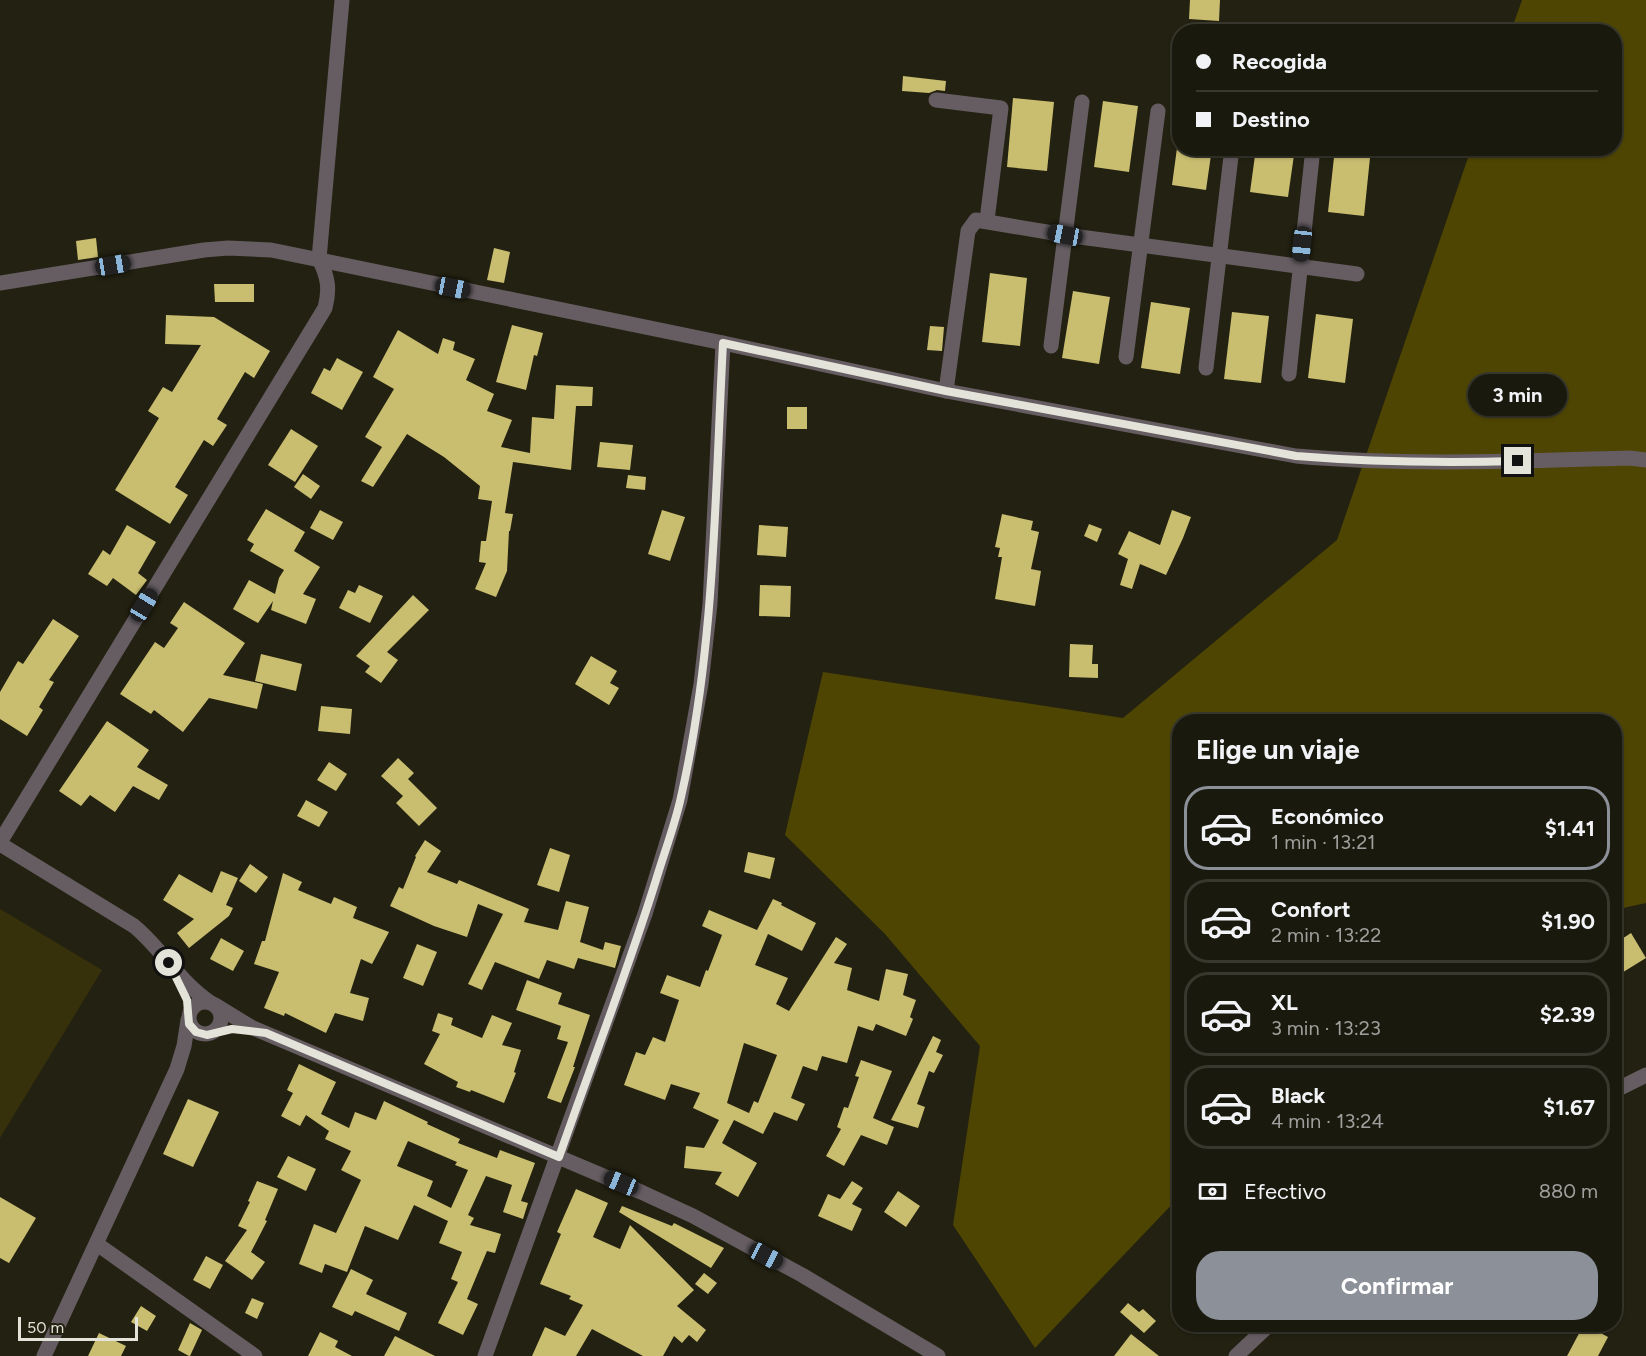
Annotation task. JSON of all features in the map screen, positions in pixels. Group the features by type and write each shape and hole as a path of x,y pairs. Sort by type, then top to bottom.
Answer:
{"street":[{"path":"342,0 319,260 327,275 329,292 325,308 0,843 134,926 146,936 191,987 240,1021 693,1216 802,1275 938,1356"},
{"path":"936,100 1001,108 987,220"},
{"path":"1051,346 1082,102"},
{"path":"1126,357 1158,111"},
{"path":"1206,368 1231,156"},
{"path":"1289,374 1312,156"},
{"path":"946,391 968,231 976,219 1065,235 1357,274"},
{"path":"0,283 228,248 271,250 946,391 1296,456 1353,461 1428,463 1630,458 1646,460"},
{"path":"485,1356 559,1157 645,914 680,800 701,684 710,604 723,343"},
{"path":"44,1356 177,1069 184,1046 188,1018 187,1000 169,963"},
{"path":"177,1069 197,1044 217,1030 221,1021 220,1011 207,1002 196,1004 188,1018"},
{"path":"188,1018 196,1032 209,1034 232,1029 266,1033"},
{"path":"1622,1087 1646,1075"},
{"path":"97,1244 255,1356"},
{"path":"1236,1356 1262,1332"}],"shaded area":[{"path":"1522,0 1646,0 1646,903 1622,908 1622,714 1172,714 1172,1204 1035,1348 953,1225 980,1046 885,934 785,835 823,672 1123,718 1337,540 1469,156 1622,156 1622,24 1513,24"},
{"path":"0,909 102,970 0,1138"}],"building":[{"path":"1190,0 1220,0 1219,21 1189,19"},
{"path":"903,76 946,81 945,91 937,90 929,93 902,91"},
{"path":"1013,98 1054,102 1047,171 1007,167"},
{"path":"1103,101 1138,106 1129,172 1094,167"},
{"path":"1176,156 1211,156 1206,190 1172,185"},
{"path":"1255,156 1294,156 1288,197 1250,192"},
{"path":"1334,156 1370,156 1364,216 1328,212"},
{"path":"96,238 98,257 78,260 76,241"},
{"path":"494,248 510,252 504,283 487,280"},
{"path":"990,273 1027,278 1020,346 982,342"},
{"path":"214,284 254,284 254,302 215,302"},
{"path":"1073,291 1110,297 1099,364 1062,358"},
{"path":"1151,302 1190,308 1180,374 1141,368"},
{"path":"1232,312 1269,316 1261,383 1224,379"},
{"path":"1316,314 1353,319 1345,383 1308,378"},
{"path":"166,315 214,317 270,351 254,378 245,372 217,419 227,425 213,446 204,440 175,487 188,495 170,524 115,490 159,418 148,411 163,387 172,392 201,345 165,344"},
{"path":"512,325 543,333 537,356 534,355 526,390 496,382"},
{"path":"930,326 944,327 942,351 927,350"},
{"path":"398,330 438,354 443,338 455,342 453,350 475,359 466,380 494,394 487,411 512,420 501,447 530,453 532,417 554,419 556,385 593,387 592,406 576,406 571,470 513,462 505,513 513,514 509,531 507,571 496,597 475,589 486,563 479,562 481,541 486,541 492,501 478,499 480,486 444,457 407,434 373,487 361,481 382,447 365,437 394,389 373,377"},
{"path":"337,358 363,372 342,410 311,393 324,368 330,371"},
{"path":"787,407 807,407 807,429 787,429"},
{"path":"291,429 318,446 295,482 268,465"},
{"path":"600,442 633,445 630,470 597,467"},
{"path":"303,474 320,486 311,499 294,487"},
{"path":"628,475 646,477 645,490 626,488"},
{"path":"266,509 305,532 294,551 320,567 303,594 316,599 306,624 271,610 273,601 258,623 233,609 249,580 275,594 279,578 284,570 250,551 254,544 247,540"},
{"path":"320,510 343,522 333,540 310,528"},
{"path":"662,510 685,517 670,561 648,554"},
{"path":"1172,510 1191,517 1166,575 1140,564 1132,589 1120,585 1128,559 1118,554 1129,531 1160,545"},
{"path":"1002,514 1033,521 1031,530 1039,532 1031,569 1041,571 1035,606 995,599 1002,557 998,557 1000,548 995,547"},
{"path":"1089,524 1102,529 1097,542 1084,536"},
{"path":"127,525 156,542 138,573 147,580 136,595 113,578 107,586 88,574 103,550 110,555"},
{"path":"759,525 788,527 786,557 757,555"},
{"path":"359,585 383,596 370,623 339,608 348,590 355,593"},
{"path":"760,585 791,586 790,617 759,616"},
{"path":"413,595 429,610 387,652 398,660 381,683 365,672 370,666 356,656"},
{"path":"184,602 245,643 223,675 263,684 257,709 209,698 183,732 154,710 151,714 120,694 155,642 164,648 178,628 170,623"},
{"path":"53,619 79,636 49,680 54,682 39,707 43,710 27,736 0,719 0,692 18,661 23,664"},
{"path":"1070,644 1093,645 1092,664 1098,664 1098,678 1069,677"},
{"path":"261,654 302,664 296,691 255,681"},
{"path":"591,656 617,671 610,683 619,688 609,705 575,684"},
{"path":"321,706 352,709 350,734 318,731"},
{"path":"107,721 149,750 137,767 168,785 159,800 133,786 115,812 90,795 81,806 59,791"},
{"path":"398,758 414,773 408,779 437,808 419,826 396,803 403,796 381,776"},
{"path":"329,762 347,774 336,791 317,780"},
{"path":"306,800 328,812 319,827 297,816"},
{"path":"425,840 441,851 427,872 457,884 459,880 529,909 524,922 558,930 566,901 589,907 580,942 603,950 605,942 621,946 615,968 578,958 574,969 547,960 539,979 495,962 482,990 468,984 503,914 478,904 467,937 434,926 390,906 399,887 403,889 415,856"},
{"path":"550,848 570,855 559,892 537,885"},
{"path":"748,852 775,858 770,879 744,872"},
{"path":"250,864 268,877 256,893 239,881"},
{"path":"221,871 238,878 226,905 233,908 229,916 189,948 177,933 194,919 163,900 179,874 212,893"},
{"path":"283,873 302,882 298,890 331,904 334,897 357,907 353,918 389,932 372,964 361,959 350,993 369,998 363,1021 335,1013 326,1033 285,1013 284,1016 264,1008 279,972 254,964 262,941 265,941"},
{"path":"773,899 816,923 802,951 768,934 755,965 788,978 776,1004 789,1011 836,937 847,944 834,963 852,968 847,990 879,1001 886,969 908,974 903,995 916,1000 910,1017 913,1019 906,1036 876,1024 873,1031 858,1026 847,1063 822,1056 817,1071 803,1066 791,1098 805,1104 797,1121 774,1112 763,1134 734,1120 722,1143 757,1163 738,1197 715,1184 722,1172 684,1168 686,1146 704,1148 719,1120 693,1108 700,1093 671,1084 665,1100 624,1085 636,1052 645,1055 653,1037 665,1042 679,1000 660,993 667,975 700,987 706,970 708,971 722,935 702,926 709,910 757,930","holes":["744,1043 777,1055 758,1103 754,1101 749,1113 727,1103"]},
{"path":"1631,933 1646,958 1622,973 1622,939"},
{"path":"221,938 244,951 233,971 210,959"},
{"path":"417,944 437,952 423,986 403,978"},
{"path":"527,980 562,993 558,1004 590,1015 573,1067 575,1067 561,1103 547,1098 568,1042 557,1039 561,1026 516,1010"},
{"path":"438,1013 453,1018 451,1025 482,1038 492,1015 512,1023 502,1045 521,1050 514,1072 516,1073 504,1103 471,1090 470,1092 456,1087 458,1082 424,1064 440,1034 432,1031"},
{"path":"933,1036 941,1040 936,1052 943,1055 934,1073 929,1071 917,1104 925,1107 918,1128 891,1120"},
{"path":"861,1060 892,1071 873,1118 894,1127 887,1145 861,1135 844,1166 826,1156 841,1129 837,1127 844,1107 848,1108 859,1077 855,1076"},
{"path":"299,1064 336,1082 321,1114 349,1128 355,1112 376,1120 384,1101 460,1139 458,1143 497,1158 500,1150 535,1163 521,1201 528,1203 523,1219 503,1212 512,1185 486,1176 468,1215 474,1218 470,1225 501,1234 495,1253 487,1251 467,1299 478,1304 463,1335 438,1323 458,1282 451,1279 462,1252 439,1243 448,1221 414,1205 398,1240 365,1226 347,1272 325,1264 322,1273 299,1264 314,1224 336,1233 361,1180 341,1170 351,1151 325,1139 329,1131 306,1115 300,1126 281,1116 293,1093 287,1090","holes":["408,1141 457,1162 455,1165 468,1170 451,1208 427,1196 433,1181 397,1166"]},
{"path":"188,1099 219,1112 193,1167 163,1154"},
{"path":"288,1156 316,1169 306,1191 277,1177"},
{"path":"257,1181 278,1189 265,1220 267,1221 251,1252 265,1262 252,1280 225,1261 247,1230 238,1226"},
{"path":"852,1181 863,1188 852,1204 862,1209 852,1231 818,1216 828,1194 840,1199"},
{"path":"576,1189 608,1203 593,1237 620,1249 630,1225 694,1290 677,1306 706,1330 697,1342 689,1335 682,1343 674,1336 663,1356 643,1356 592,1329 576,1356 532,1356 545,1327 565,1336 583,1305 569,1299 571,1296 540,1284 561,1234 557,1232"},
{"path":"898,1191 920,1206 906,1227 884,1212"},
{"path":"0,1197 36,1218 9,1263 0,1258"},
{"path":"622,1206 672,1226 674,1223 724,1248 711,1268 619,1212"},
{"path":"206,1256 223,1265 210,1289 193,1280"},
{"path":"351,1269 373,1280 366,1294 407,1313 399,1331 355,1311 352,1316 332,1307"},
{"path":"704,1273 717,1283 708,1294 695,1284"},
{"path":"252,1298 264,1303 257,1319 245,1313"},
{"path":"1128,1303 1139,1312 1143,1309 1156,1321 1144,1333 1120,1312"},
{"path":"141,1306 156,1316 147,1331 131,1322"},
{"path":"190,1323 202,1330 189,1356 178,1350"},
{"path":"320,1332 338,1341 335,1347 352,1356 308,1356"},
{"path":"1580,1332 1599,1332 1608,1337 1598,1356 1567,1356"},
{"path":"99,1333 126,1346 121,1356 88,1356"},
{"path":"1131,1334 1159,1356 1114,1356"},
{"path":"395,1336 435,1356 384,1356"}],"route":[{"path":"169,963 187,1000 189,1024 196,1032 207,1035 232,1029 266,1033 559,1157 645,914 680,800 691,748 710,604 723,343 946,391 1296,456 1353,461 1428,463 1518,461"}]}
